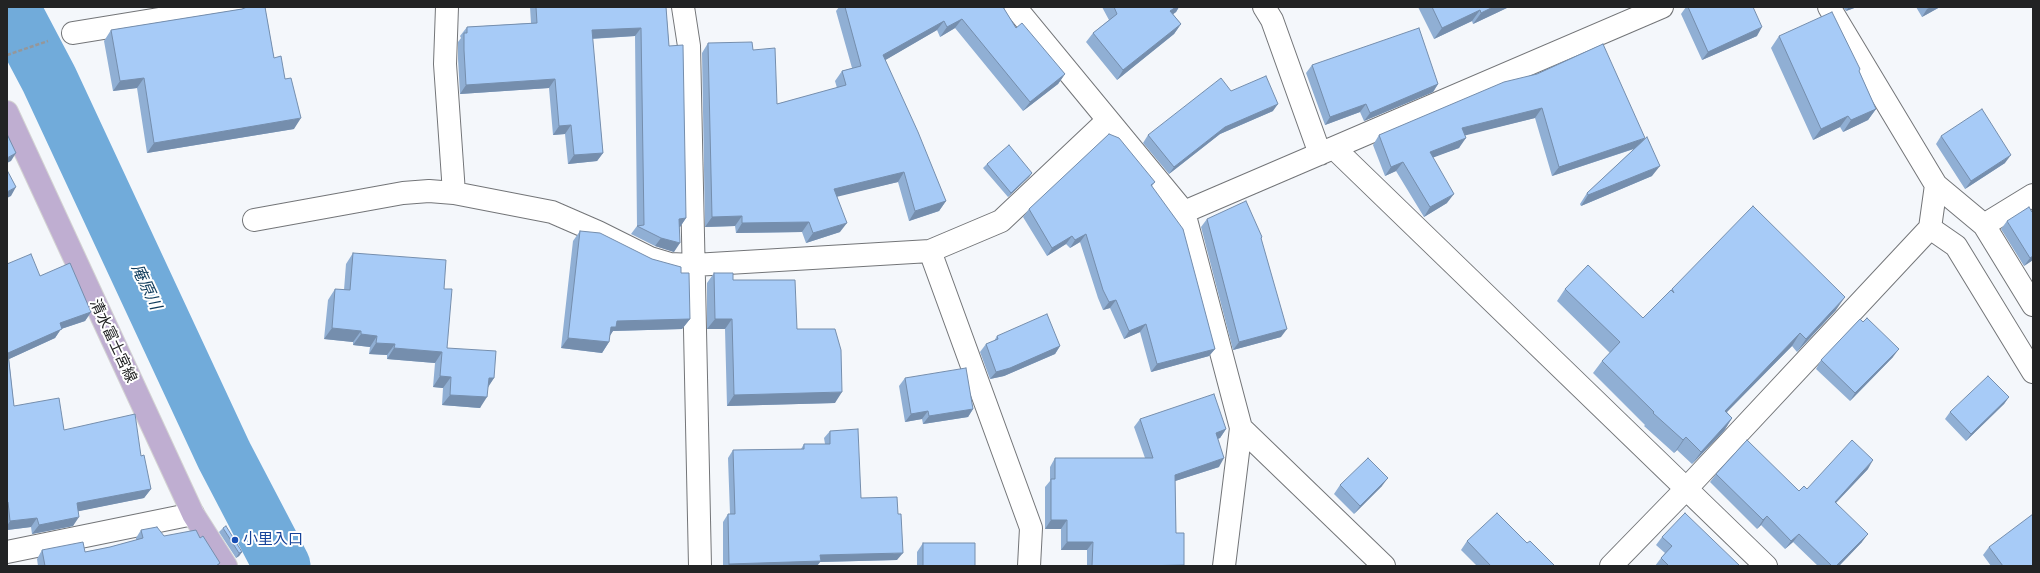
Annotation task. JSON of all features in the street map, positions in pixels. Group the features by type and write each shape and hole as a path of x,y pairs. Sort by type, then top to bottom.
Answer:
{"main road":[{"name":"清水富士宮線","path":"7,112 192,514 226,566"}],"street":[{"path":"72,32 233,7"},
{"path":"446,7 444,64 454,193"},
{"path":"683,7 689,46 700,566"},
{"path":"1015,7 1184,212 1241,428 1224,566"},
{"path":"1264,7 1272,20 1327,151 1766,566"},
{"path":"1184,212 1662,7"},
{"path":"1829,7 1936,185 1984,226 2033,305"},
{"path":"254,220 403,192 454,193 552,212 598,232 650,258 670,264 694,265 930,251 1001,221 1108,120"},
{"path":"1611,566 1686,489 1930,228 1936,185"},
{"path":"1984,226 2033,195"},
{"path":"1930,228 1956,246 2033,372"},
{"path":"930,251 1031,528 1029,566"},
{"path":"1241,428 1384,566"},
{"path":"7,552 192,514"}],"path":[{"path":"7,55 72,32"}],"building":[{"path":"247,7 265,7 274,58 281,56 285,79 291,78 301,118 154,143 144,78 120,81 111,30"},
{"path":"536,7 666,7 669,46 683,45 686,218 679,219 680,243 661,238 637,226 644,225 641,28 592,30 603,153 574,155 571,125 559,126 555,79 466,85 464,33 467,33 467,27 537,23"},
{"path":"845,7 1003,7 1016,28 1022,23 1065,74 1030,102 962,19 947,27 944,21 883,55 918,132 946,201 915,211 904,172 834,189 847,223 813,233 809,222 742,223 742,216 712,217 708,43 752,42 753,50 775,48 777,104 846,85 842,71 861,66"},
{"path":"1114,7 1176,7 1170,11 1181,24 1123,70 1093,33 1117,14"},
{"path":"1432,7 1493,7 1481,13 1480,10 1442,28"},
{"path":"1688,7 1753,7 1762,27 1708,52"},
{"path":"1832,12 1860,69 1859,71 1876,109 1851,120 1848,116 1821,129 1779,36"},
{"path":"1419,28 1438,84 1370,113 1366,104 1330,117 1312,65"},
{"path":"1603,44 1645,138 1559,167 1542,108 1462,128 1466,138 1430,152 1454,194 1430,207 1403,162 1391,167 1379,135 1504,82 1537,74"},
{"path":"1266,76 1278,104 1225,127 1174,167 1148,135 1221,78 1231,91"},
{"path":"1982,109 2011,155 1971,181 1941,136"},
{"path":"7,134 16,153 7,158"},
{"path":"1109,134 1119,138 1155,182 1151,185 1183,229 1215,349 1157,364 1146,324 1129,331 1116,300 1109,302 1103,290 1086,234 1075,240 1072,236 1052,248 1029,209"},
{"path":"1647,137 1660,166 1588,195 1587,193"},
{"path":"1009,145 1032,173 1011,193 987,164"},
{"path":"7,170 16,187 7,192"},
{"path":"1246,201 1262,237 1261,238 1287,329 1239,342 1207,219"},
{"path":"1753,206 1845,297 1806,339 1800,333 1725,411 1732,418 1701,452 1686,437 1683,440 1653,413 1654,412 1602,361 1620,342 1565,289 1588,265 1643,318 1671,290 1674,293 1672,289"},
{"path":"2029,207 2032,212 2033,211 2033,256 2030,258 2007,221"},
{"path":"580,231 600,233 652,259 681,267 681,273 689,273 690,319 617,321 616,327 611,327 609,342 568,338"},
{"path":"353,253 446,260 444,289 452,289 447,348 496,351 494,378 489,378 487,397 450,395 451,377 440,376 442,352 394,348 395,344 376,343 377,336 361,334 361,331 332,328 335,289 350,290"},
{"path":"31,254 40,276 70,263 91,312 60,323 62,329 8,353 14,406 59,398 64,430 135,414 141,456 144,455 151,489 77,503 79,517 39,525 37,518 10,521 7,502 7,264"},
{"path":"714,273 733,273 733,280 795,280 797,329 835,329 841,350 842,392 734,395 732,319 715,319"},
{"path":"1047,314 1060,346 1010,368 996,372 986,344 998,339 997,336"},
{"path":"1867,318 1899,349 1855,393 1821,360 1860,319 1863,322"},
{"path":"966,368 973,409 929,416 928,411 911,414 905,378"},
{"path":"1988,376 2009,397 1971,434 1950,412"},
{"path":"1214,394 1226,429 1216,433 1224,458 1175,475 1176,533 1184,533 1184,565 1092,566 1093,542 1067,542 1067,520 1051,520 1051,479 1055,479 1055,458 1153,458 1140,419"},
{"path":"858,429 861,498 897,497 898,514 901,514 903,553 820,555 821,561 729,564 728,514 735,514 733,450 804,449 804,444 830,444 830,431"},
{"path":"1747,440 1799,491 1804,486 1807,489 1852,440 1873,460 1835,502 1868,534 1836,566 1832,566 1799,534 1791,541 1767,516 1763,520 1716,474"},
{"path":"1368,458 1388,478 1360,506 1340,485"},
{"path":"1497,513 1527,543 1530,541 1555,566 1491,566 1467,541"},
{"path":"1685,513 1740,566 1669,566 1661,558 1672,546 1662,537"},
{"path":"2033,514 2033,566 2003,566 1989,547"},
{"path":"226,526 242,552 239,553 223,528"},
{"path":"157,527 164,536 196,530 200,538 203,536 220,563 216,566 45,566 42,550 83,542 85,552 110,547 143,538 141,530"},
{"path":"923,543 975,543 975,566 923,566"}],"waterway":[{"name":"庵原川","path":"11,7 49,79 224,455 282,566"}],"place":[{"name":"小里入口","path":"235,540"}]}
